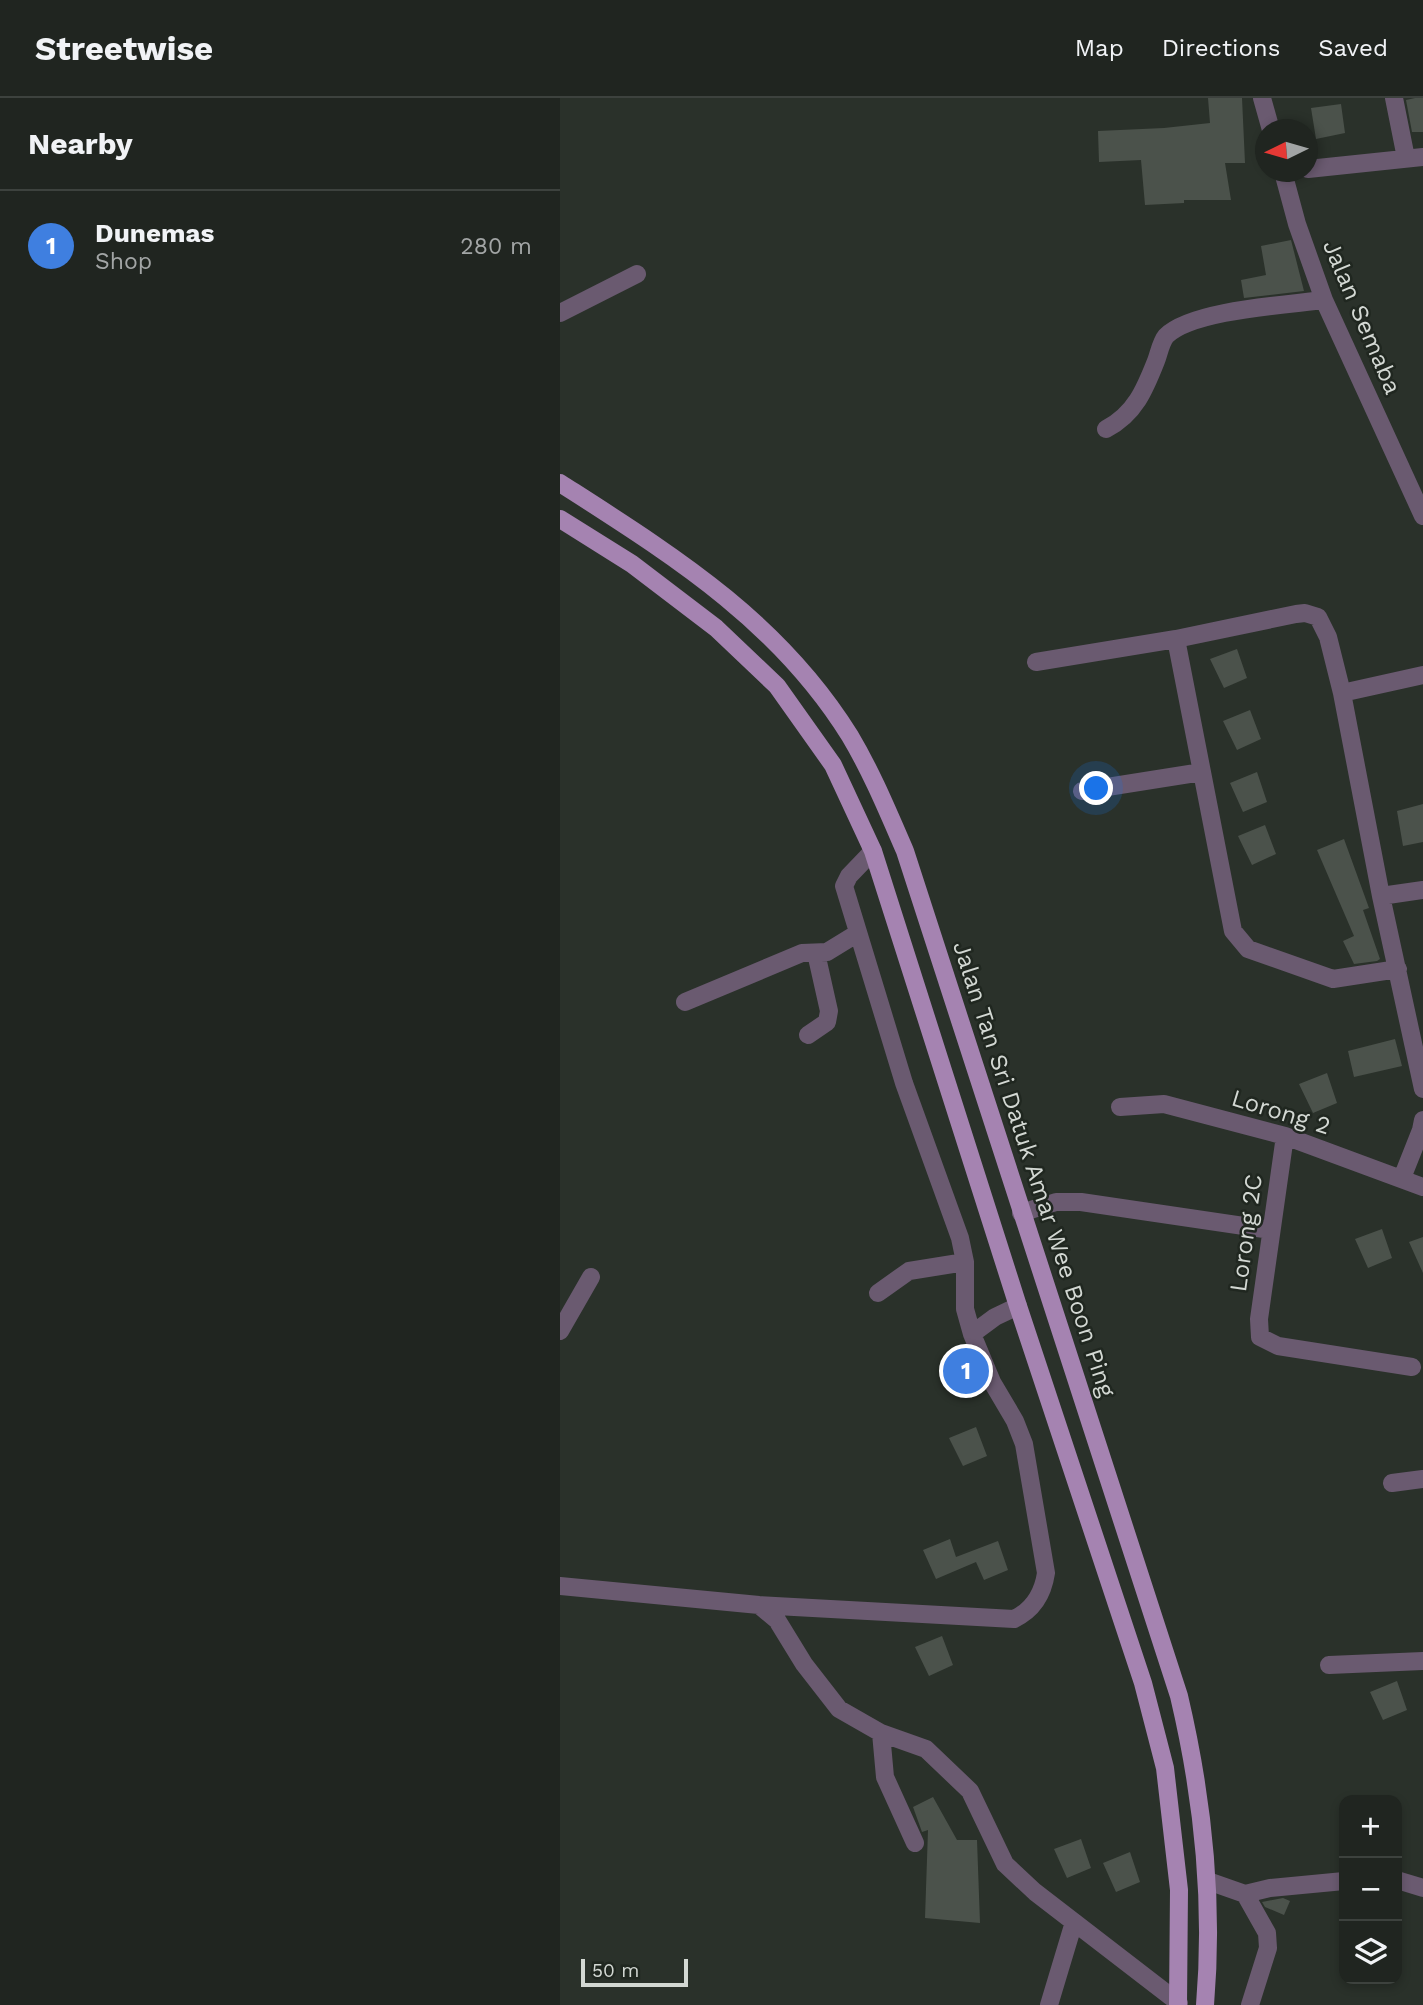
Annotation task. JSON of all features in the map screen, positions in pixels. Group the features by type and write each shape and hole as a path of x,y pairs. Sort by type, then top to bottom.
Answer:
{"main road":[{"name":"Jalan Tan Sri Datuk Amar Wee Boon Ping","path":"560,483 677,559 755,622 793,660 850,736 876,783 905,851 1179,1696 1194,1766 1208,1881 1209,1927 1205,2005"},
{"path":"560,519 632,564 716,628 777,686 833,765 873,851 1018,1306 1143,1683 1165,1768 1179,1890 1179,2004"}],"street":[{"path":"1262,98 1268,119"},
{"path":"1318,168 1414,158 1394,98"},
{"name":"Jalan Semaba","path":"1286,182 1297,224 1324,300 1423,516"},
{"path":"560,313 637,275"},
{"path":"1106,429 1116,424 1144,394 1165,337 1183,324 1219,314 1324,300"},
{"path":"1036,662 1176,639 1296,614 1313,614 1322,621 1342,693 1381,896 1423,1088"},
{"path":"1176,639 1233,930 1239,940 1248,949 1333,979 1398,969"},
{"path":"1342,693 1423,675"},
{"path":"1082,790 1202,772"},
{"path":"560,1586 759,1605 1014,1619 1033,1605 1044,1587 1046,1573 1024,1444 1015,1421 992,1382 972,1334 965,1309 965,1262 960,1238 904,1083 844,886 849,876 873,851"},
{"path":"1381,896 1423,890"},
{"path":"685,1002 802,953 827,952 858,933"},
{"path":"808,1035 827,1022 829,1011 816,953"},
{"name":"Lorong 2","path":"1120,1107 1164,1104 1285,1136 1423,1187"},
{"path":"1402,1178 1423,1120"},
{"name":"Lorong 2C","path":"1285,1136 1259,1319 1260,1337 1278,1346 1412,1367"},
{"path":"1021,1213 1056,1202 1080,1202 1271,1230"},
{"path":"878,1293 909,1271 965,1262"},
{"path":"560,1331 591,1278"},
{"path":"972,1334 995,1317 1018,1306"},
{"path":"1392,1483 1423,1479"},
{"path":"759,1605 777,1620 804,1664 839,1709 881,1733 926,1749 970,1791 1005,1864 1035,1892 1179,2004"},
{"path":"1329,1665 1423,1661"},
{"path":"881,1733 885,1777 915,1843"},
{"path":"1208,1881 1245,1894 1270,1888 1339,1881"},
{"path":"1402,1882 1423,1888"},
{"path":"1245,1894 1267,1933 1268,1948 1251,2005"},
{"path":"1049,2005 1074,1922"}],"building":[{"path":"1208,98 1242,98 1245,163 1225,163 1231,200 1184,200 1184,203 1145,205 1141,160 1099,162 1098,131 1210,123"},
{"path":"1423,98 1423,132 1412,132 1406,100"},
{"path":"1341,104 1345,133 1318,139 1318,119 1313,119 1311,108"},
{"path":"1291,240 1304,291 1244,298 1241,280 1266,275 1261,246"},
{"path":"1237,649 1247,678 1224,688 1210,659"},
{"path":"1250,710 1261,739 1237,750 1223,721"},
{"path":"1257,772 1267,802 1243,812 1230,783"},
{"path":"1423,804 1423,842 1403,846 1397,811"},
{"path":"1265,825 1276,854 1252,865 1238,836"},
{"path":"1344,839 1369,908 1363,910 1380,959 1377,961 1354,964 1343,941 1354,936 1317,850"},
{"path":"1395,1039 1402,1066 1354,1077 1348,1051"},
{"path":"1327,1073 1337,1103 1313,1113 1299,1084"},
{"path":"1382,1229 1392,1258 1368,1268 1355,1239"},
{"path":"1423,1237 1423,1273 1409,1242"},
{"path":"976,1427 987,1456 963,1466 949,1438"},
{"path":"950,1539 956,1557 998,1541 1008,1570 984,1580 976,1562 936,1579 923,1550"},
{"path":"942,1636 953,1665 929,1676 915,1647"},
{"path":"1397,1681 1407,1710 1383,1720 1370,1692"},
{"path":"933,1797 957,1840 977,1840 980,1923 925,1918 928,1830 922,1832 913,1807"},
{"path":"1081,1839 1091,1868 1067,1878 1054,1849"},
{"path":"1130,1852 1140,1882 1116,1892 1103,1863"},
{"path":"1283,1898 1290,1901 1284,1915 1265,1907 1262,1902"}],"place":[{"name":"Dunemas","path":"966,1371"}]}
